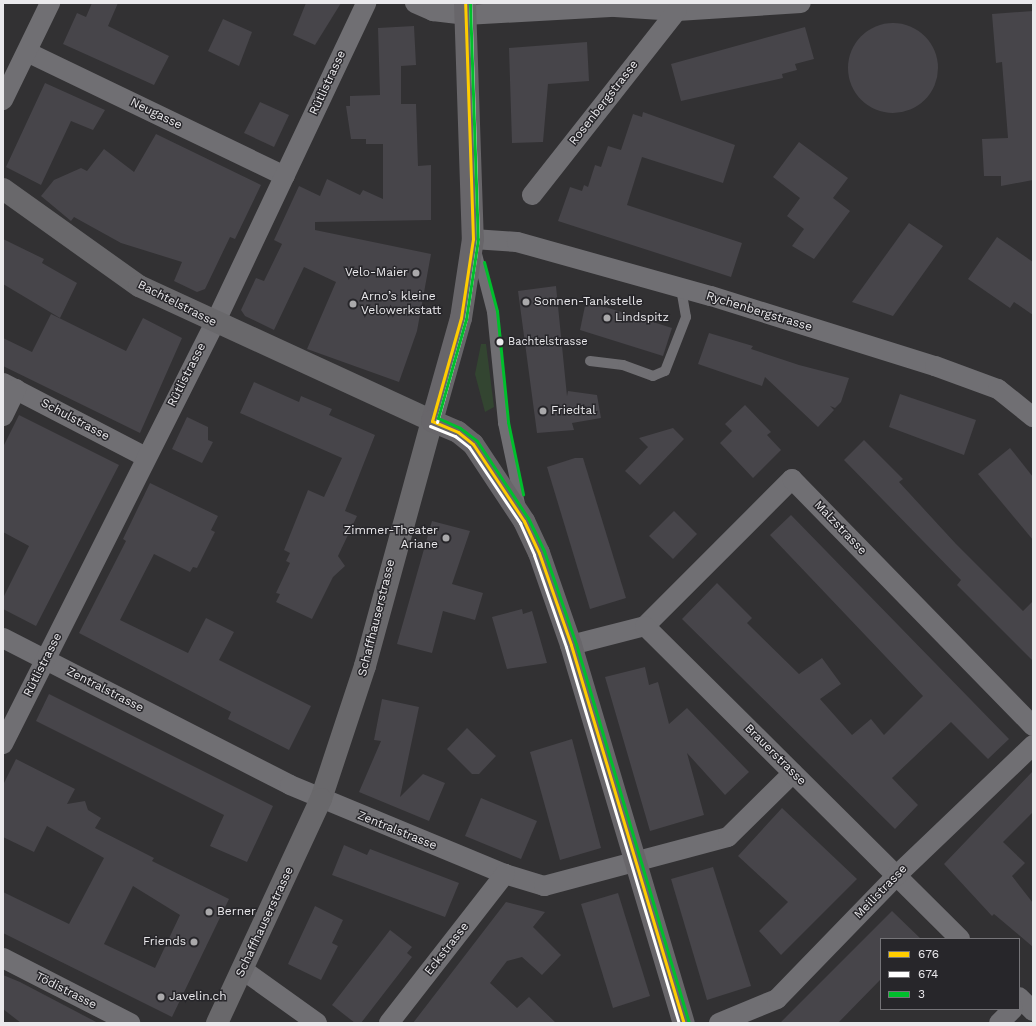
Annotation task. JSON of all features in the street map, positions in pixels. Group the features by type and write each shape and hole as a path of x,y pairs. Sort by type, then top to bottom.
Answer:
{"main road":[{"name":"Schaffhauserstrasse","path":"217,1023 243,970 321,799 365,666 461,318 473,240 465,9"},
{"name":"Bachtelstrasse","path":"3,189 139,286 214,323 432,420"},
{"path":"432,420 458,432 473,444 524,521 571,645 684,1023"}],"street":[{"path":"3,100 50,3"},
{"name":"Rütlistrasse","path":"3,744 214,323 366,3"},
{"path":"415,3 433,11 465,9 615,7 677,11 801,3"},
{"name":"Rosenbergstrasse","path":"532,195 677,11"},
{"name":"Neugasse","path":"27,52 285,176"},
{"name":"Rychenbergstrasse","path":"473,240 517,242 681,288 978,381 1015,399 1033,417"},
{"path":"3,416 10,386"},
{"name":"Schulstrasse","path":"10,386 146,458"},
{"name":"Malzstrasse","path":"645,626 792,479 1033,726"},
{"path":"571,645 645,626"},
{"name":"Brauerstrasse","path":"645,626 959,938"},
{"name":"Zentralstrasse","path":"3,638 321,799 505,874 544,886 636,864 728,837 793,773"},
{"name":"Meilistrasse","path":"719,1023 777,999 896,876 1033,745"},
{"name":"Eckstrasse","path":"389,1023 505,874"},
{"name":"Tödistrasse","path":"3,958 130,1023"},
{"path":"243,970 317,1023"},
{"path":"999,1023 1014,1010"}],"lane":[{"path":"473,240 492,312 502,418 524,521"},
{"path":"590,361 623,365 653,376 665,371 686,317 681,288"}],"green space":[{"path":"481,344 486,344 494,407 485,412 475,374"}],"building":[{"path":"92,3 118,3 108,26 169,56 154,85 63,44 77,13 86,17"},
{"path":"306,3 341,3 315,45 293,35"},
{"path":"1033,11 1033,180 1001,186 1001,176 984,176 982,139 1008,138 1002,62 996,63 992,14"},
{"path":"223,19 252,32 239,66 208,51"},
{"path":"893,23 902,24 918,31 930,43 937,59 937,77 930,93 918,105 902,112 893,113 884,112 868,105 856,93 849,77 848,68 849,59 856,43 868,31 884,24"},
{"path":"414,26 416,65 401,66 401,104 416,104 418,166 431,165 431,220 315,222 315,230 431,254 417,331 399,382 307,349 336,282 304,267 274,330 245,316 241,310 256,278 264,281 282,244 274,240 299,186 320,196 327,179 360,195 363,190 383,199 383,144 366,144 366,139 351,139 346,106 350,106 350,96 380,95 378,28"},
{"path":"805,27 814,59 795,64 797,70 782,74 783,78 681,101 671,64"},
{"path":"587,42 589,81 548,84 543,142 512,143 509,48"},
{"path":"45,83 105,110 93,130 71,121 41,185 6,167"},
{"path":"260,102 289,115 274,147 244,133"},
{"path":"643,112 735,145 723,183 642,157 627,205 742,243 731,277 558,221 570,187 582,191 584,185 588,187 595,165 601,167 608,146 621,150 633,114 642,117"},
{"path":"156,134 261,185 235,239 230,237 205,289 197,292 174,281 182,262 121,243 74,217 71,221 41,196 54,180 81,168 87,171 104,149 134,172"},
{"path":"799,142 848,178 833,198 850,211 814,259 792,246 804,229 787,216 800,198 773,177"},
{"path":"909,223 943,246 893,316 852,302"},
{"path":"997,237 1033,262 1033,315 1014,302 1010,308 968,279"},
{"path":"3,239 44,259 42,263 77,283 60,318 3,284"},
{"path":"556,286 567,396 568,391 597,395 601,418 572,423 574,430 537,433 518,291"},
{"path":"586,301 672,328 663,356 580,330"},
{"path":"51,314 126,351 143,318 182,338 140,433 3,366 3,338 32,352"},
{"path":"709,333 753,346 751,349 799,365 849,378 841,402 835,408 830,406 834,410 818,427 765,377 762,386 698,364"},
{"path":"254,382 299,402 301,396 332,409 329,415 375,435 345,511 357,516 338,556 345,566 333,577 312,619 276,602 280,594 276,593 290,563 286,561 290,553 284,550 308,490 324,497 342,458 240,413"},
{"path":"900,394 976,420 964,455 889,427"},
{"path":"745,405 771,432 767,435 781,450 753,478 720,443 732,431 725,424"},
{"path":"19,415 119,465 36,626 3,609 3,598 29,546 3,532 3,447"},
{"path":"187,417 208,427 208,440 213,442 202,463 172,449"},
{"path":"673,428 684,439 640,485 625,471 648,447 639,438"},
{"path":"864,440 903,479 899,482 956,544 1023,611 1033,601 1033,661 957,585 961,580 844,460"},
{"path":"1010,448 1033,477 1033,540 978,474"},
{"path":"575,458 583,458 626,598 590,609 547,467"},
{"path":"150,483 218,516 211,530 215,532 197,568 193,567 190,572 154,554 120,620 188,653 206,618 234,632 219,660 311,706 289,750 228,719 231,712 79,633 126,541 123,539"},
{"path":"674,511 697,534 673,559 649,536"},
{"path":"791,515 1009,739 988,759 951,722 892,778 918,805 895,829 682,619 717,583 752,618 747,623 799,674 822,658 841,684 820,699 852,735 871,719 884,735 923,696 770,535"},
{"path":"432,521 470,531 452,584 483,593 475,620 443,611 432,653 397,644"},
{"path":"522,609 523,614 532,611 547,663 507,669 492,617"},
{"path":"645,667 649,685 658,682 669,724 687,708 749,772 725,795 687,753 704,815 650,831 605,677"},
{"path":"49,694 273,806 247,862 210,846 224,815 36,721"},
{"path":"382,699 419,707 400,797 423,774 445,783 429,821 359,792 381,741 374,740"},
{"path":"467,728 496,756 479,774 472,774 447,749"},
{"path":"572,739 601,848 560,860 530,752"},
{"path":"16,759 75,789 67,804 85,801 88,810 101,818 95,828 154,858 152,861 229,899 172,1017 3,933 3,892 69,924 104,858 47,826 34,852 3,837 3,785","holes":["133,886 180,915 155,968 104,944"]},
{"path":"1033,771 1033,812 1003,842 1025,863 1012,876 1033,903 1033,947 994,914 992,916 944,864"},
{"path":"481,798 537,821 521,859 465,836"},
{"path":"782,808 857,879 781,955 759,931 788,902 738,856"},
{"path":"344,845 367,855 370,849 459,883 445,917 332,875"},
{"path":"713,867 751,986 707,1000 671,879"},
{"path":"618,893 650,996 613,1008 581,904"},
{"path":"506,902 545,912 533,927 561,955 542,975 522,957 507,961 490,983 517,1008 529,997 556,1023 413,1023"},
{"path":"315,906 343,920 332,943 338,946 321,980 288,964"},
{"path":"892,911 920,938 880,938 880,980 838,1023 780,1023"},
{"path":"390,930 412,947 407,953 412,957 361,1023 355,1023 332,1005"},
{"path":"3,975 20,982 98,1023 21,1023 3,1009"}],"transit line":[{"name":"676","path":"432,421 461,318 473,239 465,3"},
{"name":"674","path":"437,422 466,319 478,239 470,3"},
{"name":"3","path":"470,3 478,239 466,319 438,418 460,428 477,441 528,518 544,551 576,644 689,1022"},
{"name":"3","path":"484,262 497,311 508,422 523,494"},
{"name":"676","path":"432,421 458,432 473,444 524,521 539,553 571,645 684,1023"},
{"name":"674","path":"430,426 455,436 469,447 520,523 534,555 566,647 679,1023"}],"place":[{"name":"Velo-Maier","path":"416,273"},
{"name":"Sonnen-Tankstelle","path":"526,302"},
{"name":"Arno’s kleine Velowerkstatt","path":"353,304"},
{"name":"Lindspitz","path":"607,318"},
{"name":"Bachtelstrasse","path":"500,342"},
{"name":"Friedtal","path":"543,411"},
{"name":"Zimmer-Theater Ariane","path":"446,538"},
{"name":"Berner","path":"209,912"},
{"name":"Friends","path":"194,942"},
{"name":"Javelin.ch","path":"161,997"}]}
